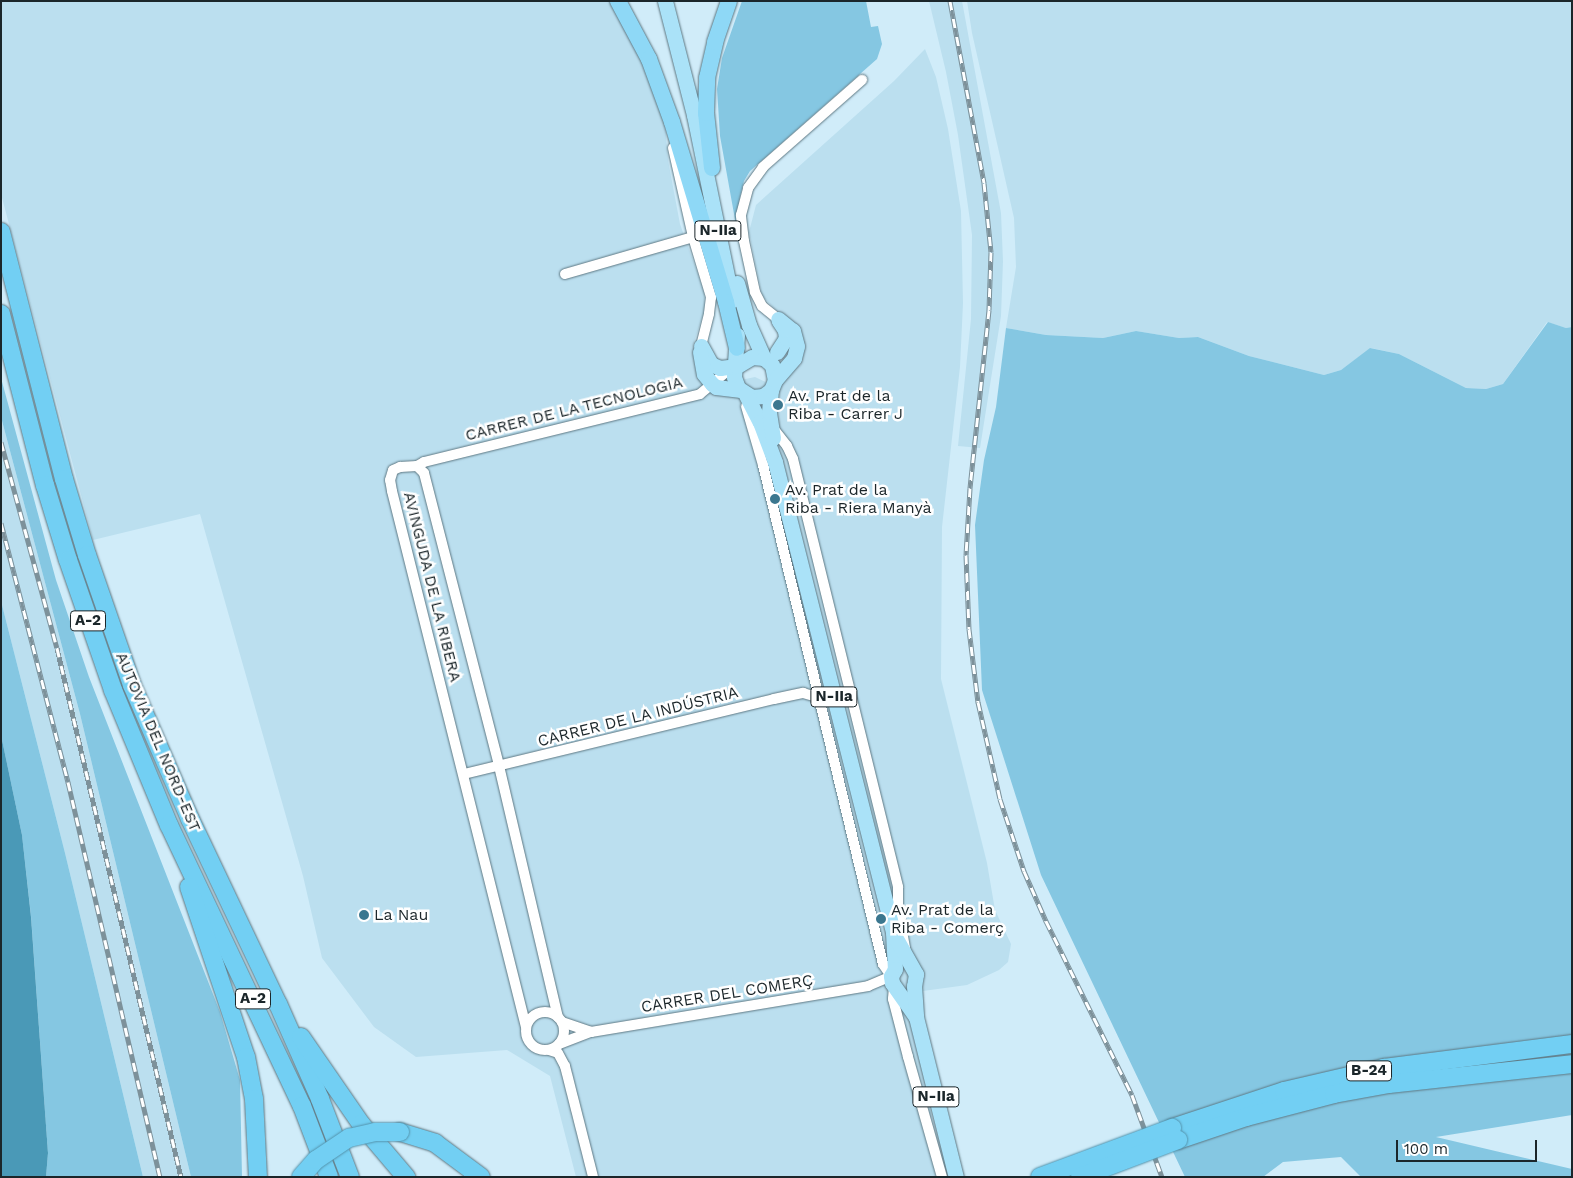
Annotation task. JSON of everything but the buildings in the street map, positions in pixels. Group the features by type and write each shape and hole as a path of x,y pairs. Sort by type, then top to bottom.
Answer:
{"highway":[{"path":"618,1 649,58 672,122 726,302 737,348"},
{"path":"712,168 707,132 707,78 715,42 729,1"},
{"name":"AUTOVIA DEL NORD-EST","path":"1,232 64,478 112,630 161,754 278,1004 320,1099 350,1177"},
{"name":"AUTOVIA DEL NORD-EST","path":"1,314 45,485 68,560 113,690 169,824 262,1018 306,1115 329,1177"},
{"path":"169,824 243,1042 254,1099 258,1177"},
{"path":"278,1004 361,1124 406,1177"},
{"name":"B-24","path":"1080,1177 1175,1134 1284,1091 1384,1068 1572,1044"},
{"name":"B-24","path":"1040,1177 1175,1134 1334,1094 1389,1084 1572,1064"},
{"path":"301,1177 316,1160 349,1138 375,1132 400,1132 434,1143 480,1177"}],"main road":[{"name":"N-IIa","path":"666,1 694,115 732,299 737,327 734,377 760,422 775,462 893,932 895,980 916,1017"},
{"name":"N-IIa","path":"694,115 712,168 744,310 770,355 773,385 769,412 775,462"},
{"path":"701,346 699,357 704,374 712,384 716,387 743,392 757,397 773,385 791,363 796,350 793,331 778,320"},
{"path":"770,355 786,338 785,330 778,320"},
{"path":"701,346 711,364 720,368 734,367 747,358 796,350"},
{"name":"N-IIa","path":"893,932 917,977 914,986 916,1017 956,1177"},
{"path":"909,962 904,965 895,980 906,990 914,986"}],"street":[{"path":"778,320 762,306 755,292 744,240 741,215 748,188 763,167 862,80"},
{"path":"672,122 673,149 677,172 693,237 711,297 701,346"},
{"path":"565,274 693,237"},
{"name":"CARRER DE LA TECNOLOGIA","path":"417,466 424,462 700,394 734,367"},
{"path":"743,392 763,465 884,964 895,980 893,999 942,1177"},
{"path":"772,427 792,455 898,887 898,910 909,962"},
{"name":"AVINGUDA DE LA RIBERA","path":"526,1028 390,480 393,470 400,467 417,466 424,473 499,766 560,1019"},
{"name":"CARRER DE LA INDÚSTRIA","path":"464,774 774,699 803,693 820,698"},
{"name":"CARRER DEL COMERÇ","path":"559,1044 591,1032 895,980"},
{"path":"549,1050 559,1044 564,1033 560,1019 542,1012 532,1018 526,1028 526,1035 532,1045 543,1050 558,1053 565,1066 593,1177"},
{"name":"CARRER DEL COMERÇ","path":"560,1019 591,1032"}],"shaded area":[{"path":"1,1 609,1 618,14 644,66 665,124 668,160 680,224 704,291 705,309 693,345 703,388 755,377 780,389 787,373 801,365 799,340 778,312 762,296 749,232 756,205 894,81 925,49 936,77 948,129 961,211 963,303 960,367 942,527 941,679 987,863 995,910 1011,944 1008,962 999,970 967,985 923,991 935,1177 576,1177 550,1076 507,1050 416,1057 374,1027 322,958 303,876 200,514 93,540 1,194"},
{"path":"742,1 866,1 871,27 878,26 882,44 877,59 750,171 744,181 736,225 720,136 717,89 722,58"},
{"path":"929,1 962,1 1001,213 1003,261 1001,316 980,448 958,446 971,319 972,235 958,135 946,72"},
{"path":"967,1 1572,1 1572,327 1566,328 1547,322 1503,384 1486,389 1466,388 1399,354 1371,348 1341,370 1324,375 1249,356 1198,337 1179,338 1136,331 1103,338 1046,335 1006,328 1016,267 1014,218 972,33"},
{"path":"1548,322 1566,328 1572,327 1572,1115 1436,1137 1572,1169 1572,1177 1361,1177 1341,1157 1283,1162 1263,1177 1185,1177 1041,875 982,690 975,525 984,460 996,407 1006,328 1046,335 1103,338 1136,331 1179,338 1198,337 1249,356 1324,375 1341,370 1370,348 1399,354 1466,388 1486,389 1503,384"},
{"path":"1,378 56,580 89,677 220,1012 240,1080 242,1177 191,1177 80,714 1,417"},
{"path":"1,417 80,714 191,1177 143,1177 65,853 1,601"},
{"path":"1,601 65,853 143,1177 46,1177 48,1153 31,916 22,835 1,735"},
{"path":"1,735 22,835 31,917 48,1153 46,1177 1,1177"}],"railway":[{"path":"950,1 984,183 991,252 989,310 970,488 966,555 969,629 978,702 1000,799 1024,871 1046,921 1132,1095 1162,1177"},
{"path":"1,442 57,648 181,1177"},
{"path":"1,523 68,782 160,1177"}],"place":[{"name":"Av. Prat de la Riba - Carrer J","path":"778,405"},
{"name":"Av. Prat de la Riba - Riera Manyà","path":"775,499"},
{"name":"La Nau","path":"364,915"},
{"name":"Av. Prat de la Riba - Comerç","path":"881,919"}]}
